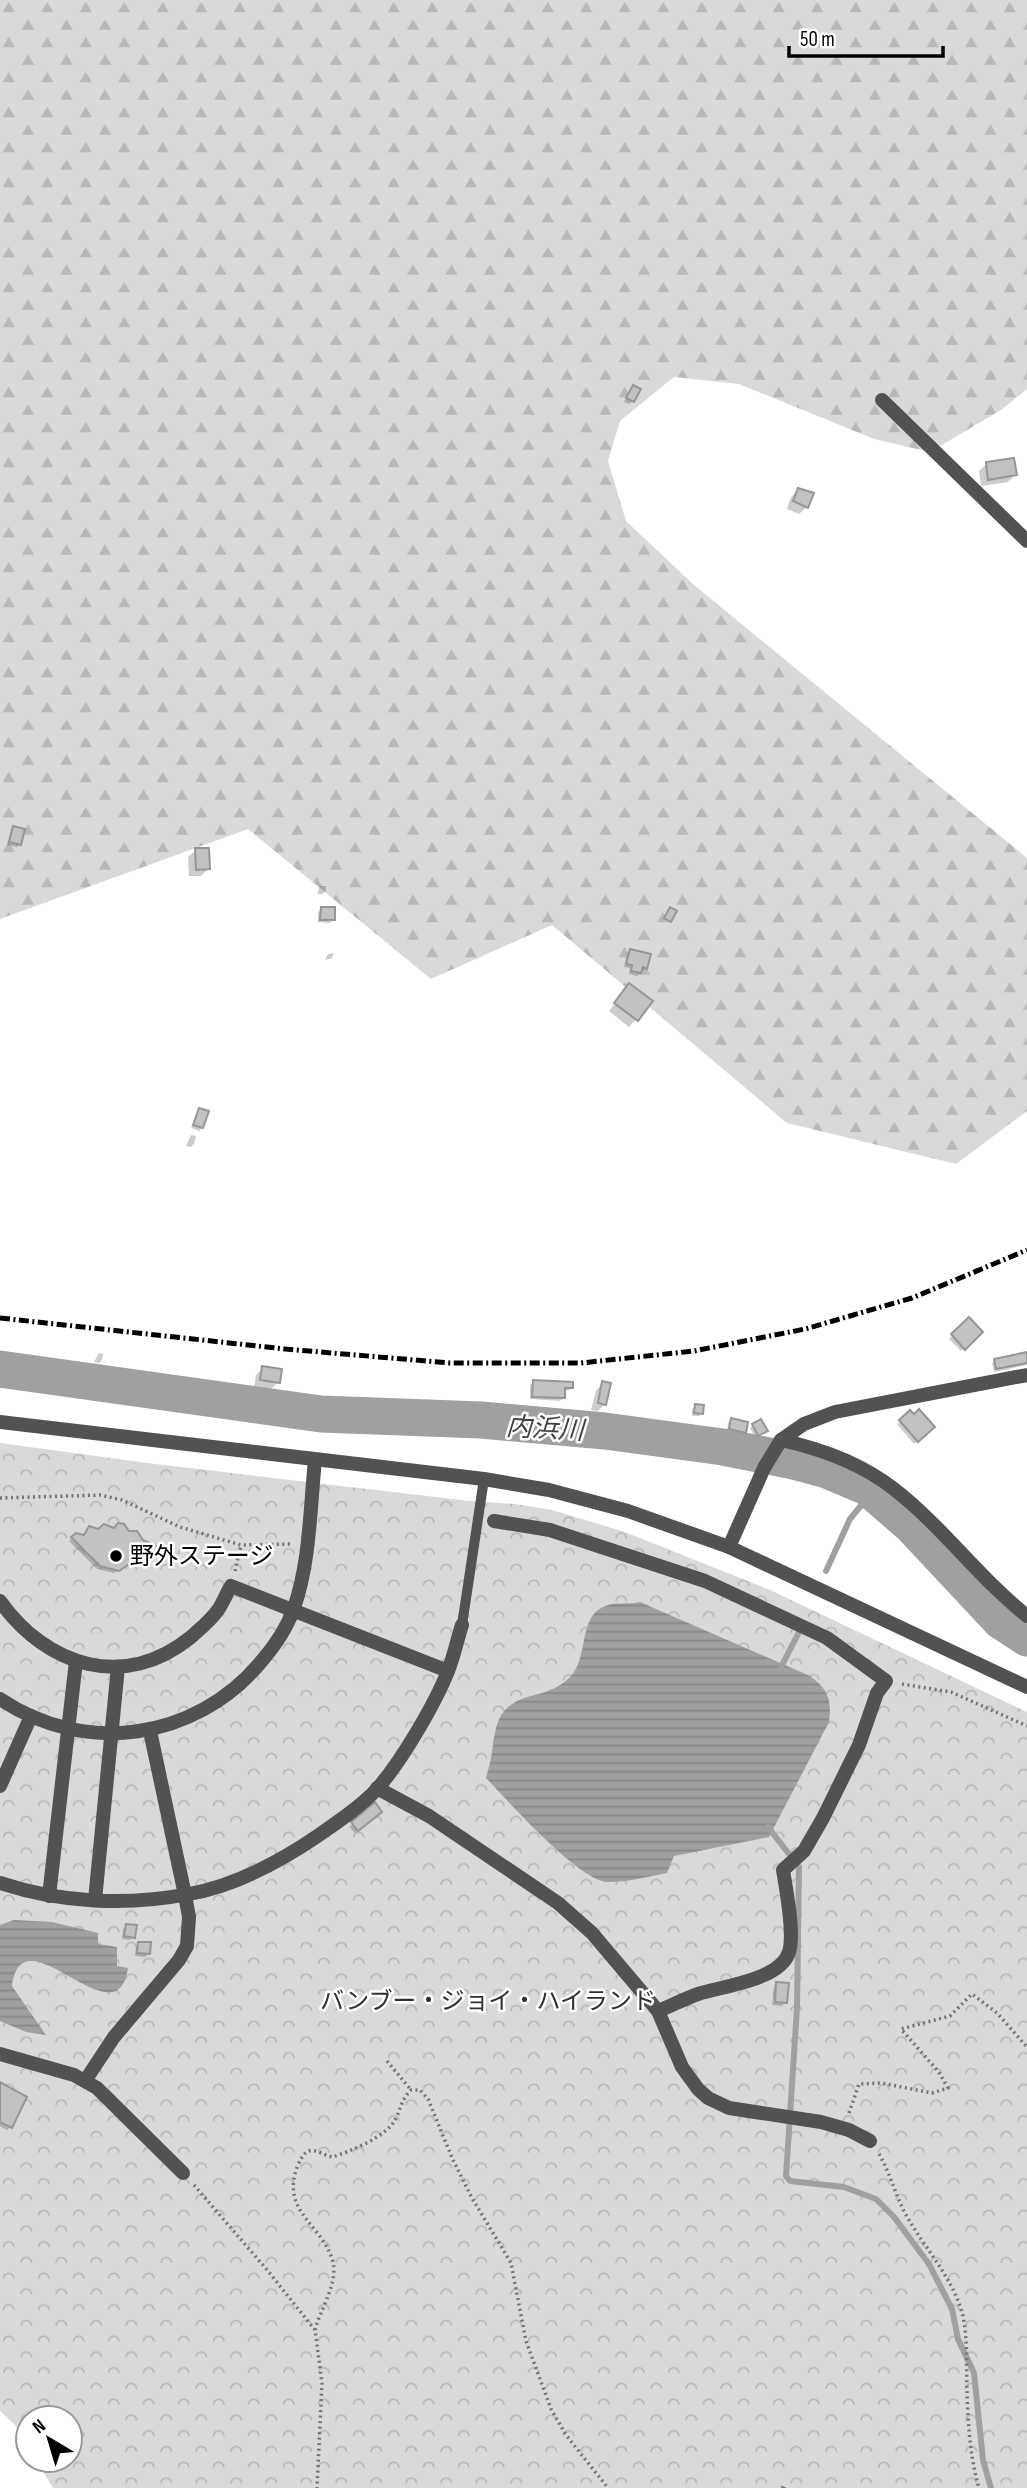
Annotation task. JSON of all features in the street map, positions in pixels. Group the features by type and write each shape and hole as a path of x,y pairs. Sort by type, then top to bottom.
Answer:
{"street":[{"path":"881,400 1027,541"},
{"path":"729,1547 764,1468 778,1445 804,1424 835,1412 1027,1375"},
{"path":"0,1422 484,1479 549,1490 628,1511 729,1547 1027,1687"},
{"path":"778,1445 822,1449 893,1488 921,1512 1007,1601 1027,1616"},
{"path":"0,1699 31,1716 68,1728 111,1734 150,1731 197,1714 213,1705 242,1682 275,1644 294,1609 306,1561 314,1460"},
{"path":"494,1521 550,1530 705,1581 827,1638 886,1681 877,1693 859,1745 823,1818 804,1851 783,1870 790,1930 789,1953 781,1964 768,1973 697,1995 658,2011"},
{"path":"0,1601 21,1627 41,1645 76,1661 118,1667 145,1662 177,1647 218,1610 231,1586 448,1671"},
{"path":"0,1883 49,1896 95,1900 126,1901 185,1895 243,1877 300,1848 349,1814 377,1788 416,1733 448,1671 461,1625"},
{"path":"49,1896 76,1661"},
{"path":"95,1900 118,1667"},
{"path":"0,1786 31,1716"},
{"path":"85,2081 114,2037 179,1960 187,1946 189,1917 150,1731"},
{"path":"377,1788 429,1816 570,1913 617,1960 658,2011 682,2067 698,2089 709,2098 729,2108 804,2118 843,2128 870,2141"},
{"path":"0,2054 61,2071 85,2081 106,2096 183,2173"}],"lane":[{"path":"461,1625 484,1479"},
{"path":"478,1518 494,1521"}],"path":[{"path":"0,1498 100,1495 122,1500 180,1527 241,1545 307,1544"},
{"path":"231,1586 241,1545"},
{"path":"886,1681 951,1692 1027,1726"},
{"path":"843,2128 859,2084 881,2083 932,2093 947,2088 938,2071 901,2029 950,2016 971,1994 997,2013 1027,2047"},
{"path":"387,2061 411,2090"},
{"path":"317,2488 321,2383 315,2330 330,2289 334,2264 325,2243 294,2199 299,2163 310,2150 316,2149 332,2157 371,2141 395,2122 401,2102 411,2090"},
{"path":"411,2090 420,2090 428,2099 459,2174 511,2263 526,2341 551,2409 566,2435 608,2488"},
{"path":"870,2141 891,2175 902,2209 950,2284 962,2315 966,2339 971,2447 979,2488"},
{"path":"183,2173 315,2330"}],"green space":[{"path":"0,0 1027,0 1027,389 1001,410 930,452 874,439 739,384 674,377 620,421 608,461 626,521 694,585 1027,858 1027,1111 956,1164 787,1123 552,925 431,979 248,829 0,919"},
{"name":"バンブー・ジョイ・ハイランド","path":"0,1443 155,1464 552,1510 625,1532 768,1589 1027,1712 1027,2488 53,2488 44,2474 84,2474 84,2404 14,2404 14,2424 0,2411"}],"shaded area":[{"path":"640,1602 810,1676 827,1696 830,1707 829,1722 769,1837 674,1856 667,1873 608,1882 580,1869 563,1855 486,1778 497,1723 505,1710 520,1700 557,1687 570,1677 580,1660 587,1629 595,1612 612,1604"},
{"path":"14,1920 52,1922 98,1933 98,1944 117,1947 117,1966 128,1968 120,1988 107,1992 89,1987 50,1966 33,1961 19,1966 12,1986 46,2035 26,2032 0,2021 0,1925"}],"building":[{"path":"633,385 641,389 634,402 626,398"},
{"path":"1014,458 1017,475 988,480 986,462"},
{"path":"798,488 814,493 808,508 793,501"},
{"path":"13,826 25,829 21,845 9,842"},
{"path":"195,848 209,848 210,869 196,870"},
{"path":"321,907 335,907 335,920 320,920"},
{"path":"670,907 677,911 671,922 664,918"},
{"path":"630,949 651,954 647,969 643,967 641,973 631,971 632,965 626,964"},
{"path":"629,983 653,1001 638,1021 614,1003"},
{"path":"199,1108 209,1111 203,1128 193,1125"},
{"path":"969,1317 983,1332 965,1350 951,1334"},
{"path":"1027,1352 1027,1363 996,1369 994,1359"},
{"path":"262,1366 282,1369 280,1383 260,1380"},
{"path":"533,1380 573,1382 573,1388 565,1388 565,1398 532,1397"},
{"path":"602,1381 611,1383 606,1405 598,1403"},
{"path":"695,1404 704,1405 703,1414 694,1413"},
{"path":"919,1409 935,1427 918,1442 899,1420 910,1410 914,1414"},
{"path":"731,1418 748,1422 746,1433 729,1429"},
{"path":"761,1419 768,1431 758,1436 752,1424"},
{"name":"野外ステージ","path":"118,1523 124,1524 129,1531 137,1531 143,1540 156,1546 119,1571 100,1566 71,1537 76,1533 84,1535 89,1526 98,1529 104,1524 114,1528"},
{"path":"375,1802 382,1812 358,1831 351,1822"},
{"path":"126,1924 137,1925 135,1938 124,1936"},
{"path":"138,1942 151,1942 150,1954 137,1953"},
{"path":"776,1982 789,1983 787,2003 775,2002"},
{"path":"0,2082 27,2097 12,2128 0,2122"}],"waterway":[{"name":"内浜川","path":"0,1369 321,1414 481,1420 605,1431 723,1447 794,1461 824,1469 867,1487 912,1526 1001,1621 1027,1638"},
{"path":"826,1571 850,1519 872,1492"},
{"path":"779,1671 799,1632"},
{"path":"768,1827 799,1867 797,2008 786,2176 790,2181 844,2187 876,2199 894,2217 929,2264 952,2309 958,2339 974,2373 983,2460 991,2488"}],"railway":[{"path":"0,1318 285,1349 450,1363 581,1363 694,1351 805,1329 912,1298 1027,1250"}],"place":[{"name":"野外ステージ","path":"116,1556"}]}
